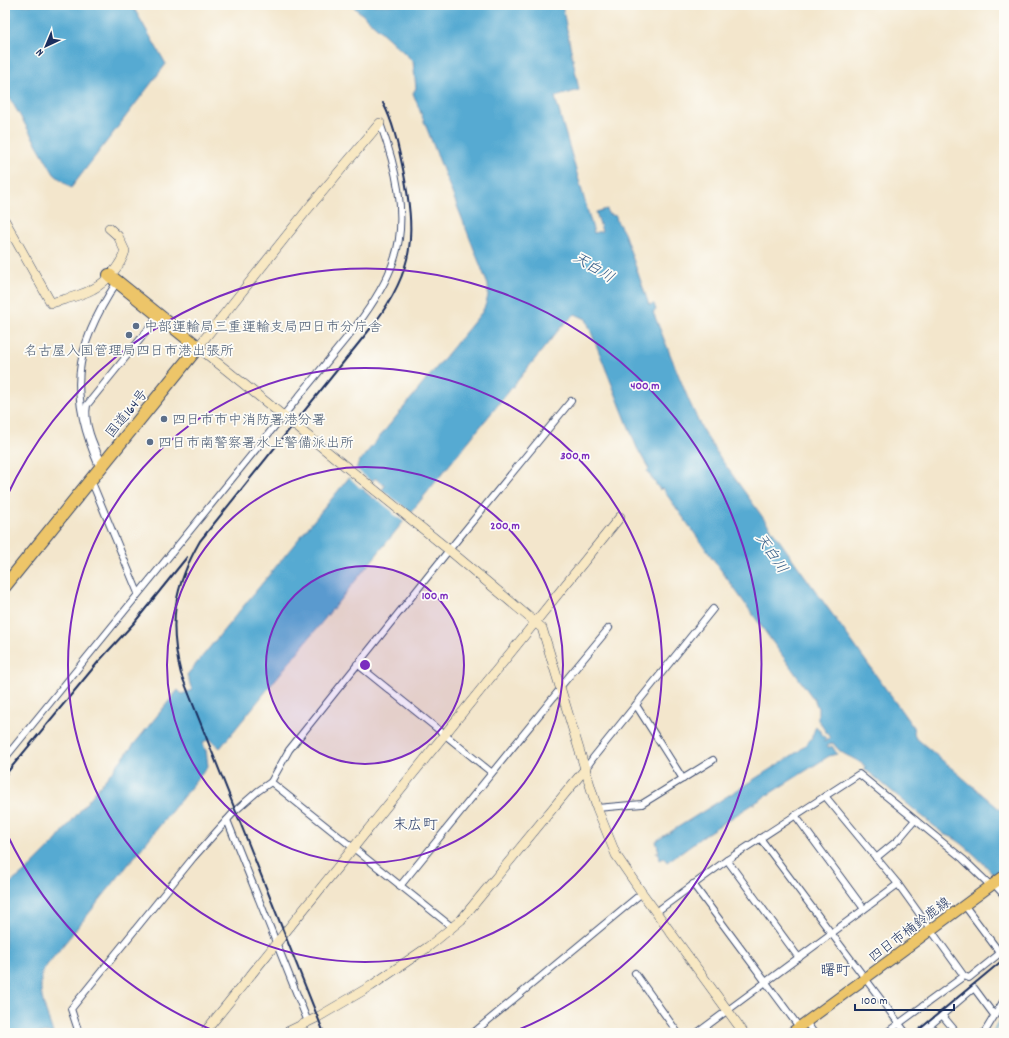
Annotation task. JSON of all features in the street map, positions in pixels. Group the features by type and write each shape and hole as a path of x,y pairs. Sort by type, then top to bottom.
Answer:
{"highway":[{"path":"113,279 198,347"},
{"name":"国道164号","path":"5,586 198,347"}],"main road":[{"name":"四日市楠鈴鹿線","path":"799,1028 996,882"}],"street":[{"path":"5,758 138,593 282,416 369,309 379,294 395,259 400,226 400,208 387,141 380,123 307,210 198,347 282,416 536,621 542,628 597,808 616,855 744,1033"},
{"path":"5,221 51,304 94,289 113,279"},
{"path":"102,467 82,423 80,407 80,372 83,351 93,322 125,251 118,236 109,228"},
{"path":"102,467 90,434 86,413 87,404 159,316"},
{"path":"79,1033 70,1009 193,858 227,820 258,791 271,782 289,750 449,550 571,401"},
{"path":"91,480 138,593"},
{"path":"204,1033 620,517"},
{"path":"284,1033 340,1005 428,947 461,920 506,867 713,609"},
{"path":"400,886 609,628"},
{"path":"357,664 491,772"},
{"path":"636,705 683,779"},
{"path":"597,808 642,804 713,760"},
{"path":"656,912 727,860 859,774 963,859 996,882 1004,895"},
{"path":"271,782 452,927"},
{"path":"825,796 898,884 964,976 969,978 1002,952 965,906"},
{"path":"795,815 864,909"},
{"path":"227,820 308,1022"},
{"path":"876,858 898,840 915,820"},
{"path":"760,838 906,1033"},
{"path":"727,860 799,958"},
{"path":"693,884 799,1028 814,1033"},
{"path":"697,1033 898,884"},
{"path":"473,1033 642,893"},
{"path":"635,973 678,1033"},
{"path":"886,1033 964,976"},
{"path":"921,1033 974,988 994,1014"},
{"path":"984,1033 994,1014 1004,1000"},
{"path":"942,1015 957,1033"}],"water":[{"path":"5,5 132,5 166,64 71,188 54,174 5,90"},
{"name":"天白川","path":"352,5 562,5 579,90 555,97 594,233 602,231 596,212 607,209 608,214 616,216 617,221 624,233 649,305 654,304 656,310 653,312 689,401 703,431 721,459 913,727 915,737 1004,813 1004,885 967,848 951,837 945,835 865,769 865,766 844,754 836,748 833,743 827,746 828,748 832,746 837,754 829,756 706,834 667,862 664,858 660,860 659,854 656,853 659,852 656,841 799,751 811,739 816,726 826,739 823,741 824,742 830,738 818,720 818,708 815,701 662,488 660,490 647,471 649,469 637,448 586,319 575,314 561,327 220,748 210,739 203,742 206,750 208,766 43,970 41,986 43,1002 53,1033 5,1033 5,886 25,872 53,844 178,690 182,694 192,690 187,675 356,469 359,462 482,312 485,305 488,296 488,285 413,93 416,88 413,61","holes":["375,478 385,486 374,499 364,491"]}],"pier":[{"path":"355,468 373,483 367,491 374,496 380,488 413,514 406,523 394,515 392,511 361,487 360,488 347,475"}],"waterway":[{"path":"993,1033 1004,1013"}],"railway":[{"path":"324,1033 181,674 177,655 174,621 179,589 184,574 200,541 374,324 398,286 405,268 409,251 410,213 403,169 393,127 383,103"},
{"path":"5,775 99,661 134,623 187,557"},
{"path":"915,1033 1004,959"}],"place":[{"name":"中部運輸局三重運輸支局四日市分庁舎","path":"136,326"},
{"name":"名古屋入国管理局四日市港出張所","path":"129,335"},
{"name":"四日市市中消防署港分署","path":"164,419"},
{"name":"四日市南警察署水上警備派出所","path":"150,442"}],"district":[{"name":"末広町","path":"415,824"},
{"name":"曙町","path":"835,970"}]}
